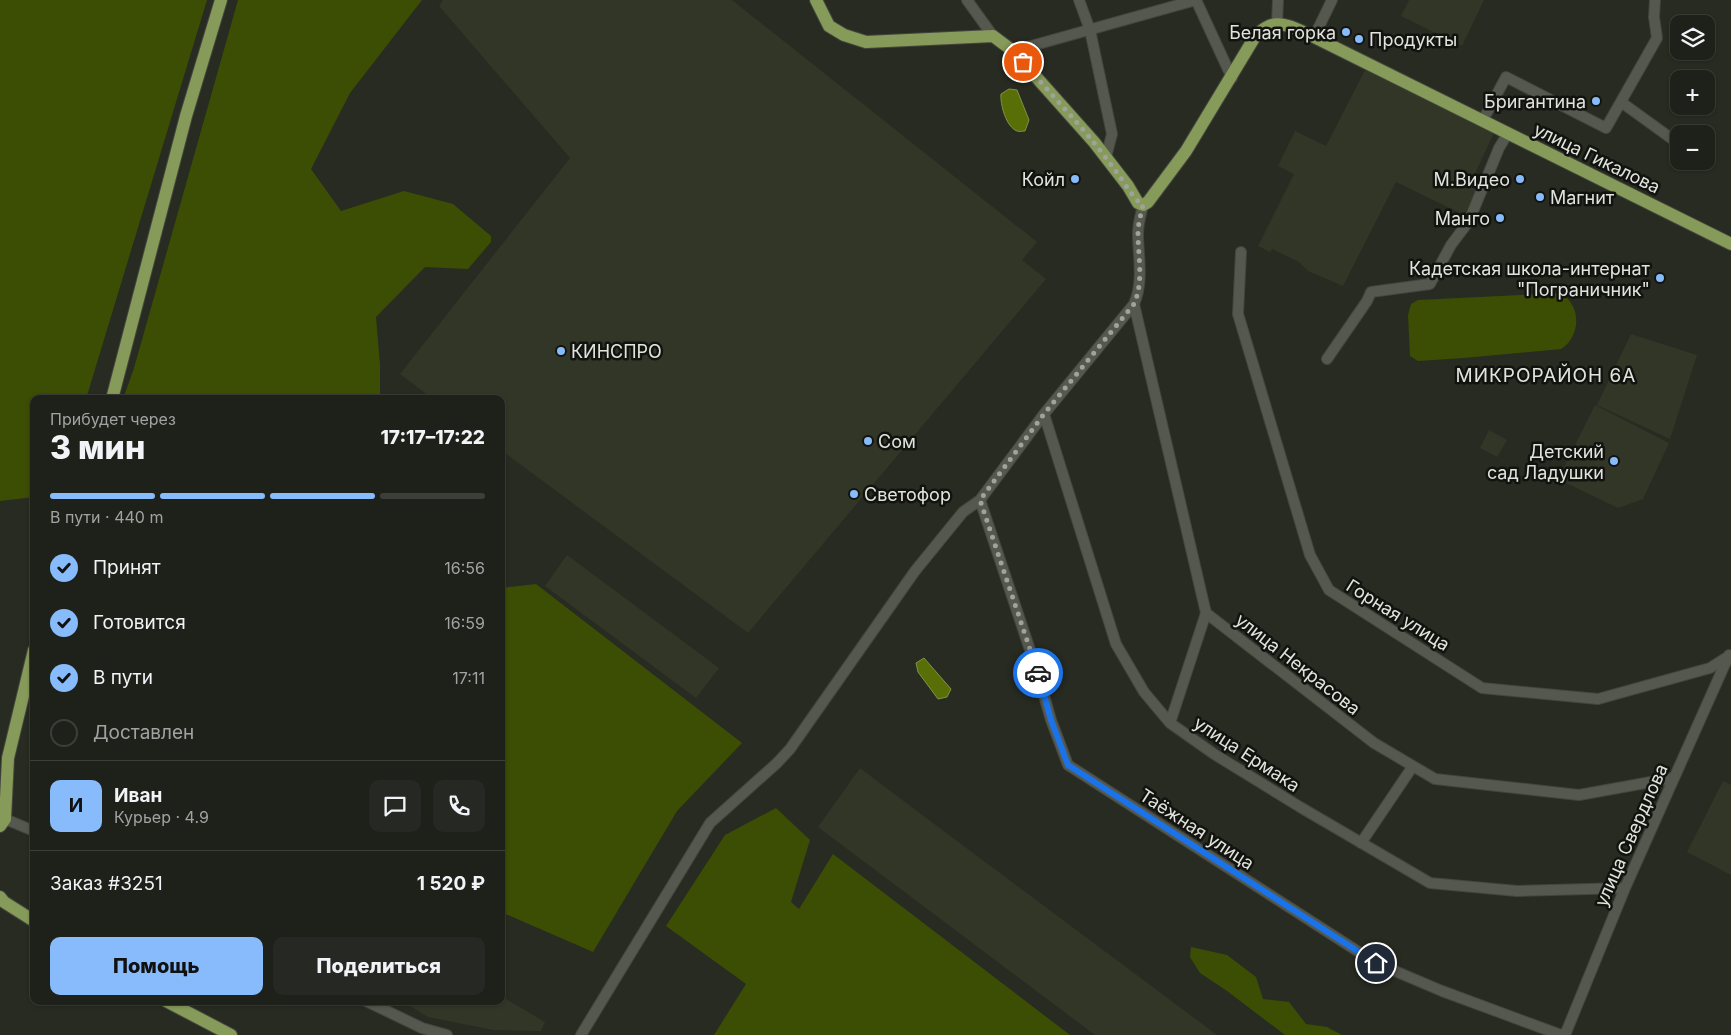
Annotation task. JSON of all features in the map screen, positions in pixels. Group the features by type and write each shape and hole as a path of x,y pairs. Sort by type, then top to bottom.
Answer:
{"main road":[{"path":"113,395 186,116 221,0"},
{"path":"816,0 828,26 844,35 866,42 993,36 1013,51 1106,157 1138,203 1143,205 1148,202 1186,151 1232,78 1256,35 1268,26 1277,24"},
{"name":"улица Гикалова","path":"1277,24 1290,26 1314,37 1731,244"},
{"path":"2,822 8,758 30,667"},
{"path":"0,897 4,902 30,918"},
{"path":"174,1005 231,1035"}],"street":[{"path":"967,0 993,36"},
{"path":"1080,0 1090,30 1112,134 1106,157"},
{"path":"1013,51 1196,0 1232,78"},
{"path":"1277,24 1278,0"},
{"path":"1314,37 1332,0"},
{"path":"1483,120 1506,77 1606,128 1657,38 1654,17 1655,0"},
{"path":"1621,102 1670,137"},
{"path":"1327,359 1367,301 1371,292 1430,284 1451,245 1469,221 1499,148 1508,133"},
{"path":"581,1035 710,823 790,749 915,572 963,512 980,500 1044,414 1134,304 1138,294 1140,277 1138,230 1143,205"},
{"name":"Горная улица","path":"1240,252 1238,314 1310,555 1329,590 1482,688 1598,698 1710,668 1730,654"},
{"path":"1134,304 1206,613 1170,723"},
{"name":"улица Ермака","path":"1044,414 1116,644 1144,692 1170,723 1214,754 1430,883 1517,891 1625,888"},
{"name":"Таёжная улица","path":"980,500 1037,671 1051,720 1068,765 1376,963 1442,992 1561,1035"},
{"name":"улица Некрасова","path":"1206,613 1374,743 1435,779 1579,795 1673,778"},
{"name":"улица Свердлова","path":"1565,1035 1625,888 1730,654"},
{"path":"1361,843 1413,766"},
{"path":"2,822 30,830"},
{"path":"374,1005 422,1028 447,1035"}],"shaded area":[{"path":"0,0 207,0 87,395 30,395 30,497 0,501"},
{"path":"238,0 422,0 350,93 311,169 341,211 404,191 453,204 491,236 491,242 468,269 425,267 376,317 380,365 380,395 124,395 134,368"},
{"path":"443,0 732,0 1037,242 1022,260 1046,279 748,633 505,453 505,395 428,395 400,374 570,158 439,6"},
{"path":"1409,0 1484,0 1462,46 1401,16"},
{"path":"1365,70 1494,133 1471,182 1480,187 1464,215 1396,182 1343,286 1308,271 1299,262 1272,249 1270,252 1258,246 1294,174 1278,166 1295,131 1326,146"},
{"path":"1009,89 1017,90 1029,120 1025,131 1013,129 1004,115 1001,94"},
{"path":"1560,293 1572,305 1576,321 1572,336 1561,349 1418,361 1410,356 1408,315 1411,304 1418,300"},
{"name":"Детский сад Ладушки","path":"1631,334 1697,355 1670,439 1597,405"},
{"name":"Детский сад Ладушки","path":"1595,405 1669,443 1643,499 1618,508 1558,479"},
{"path":"1489,430 1507,440 1497,457 1480,448"},
{"path":"567,555 719,668 696,698 545,586"},
{"path":"536,584 742,743 677,811 593,952 505,914 505,588"},
{"path":"924,658 951,689 947,697 938,699 918,672 916,663"},
{"path":"860,768 1217,1035 1095,1035 818,827"},
{"path":"1723,781 1731,785 1731,875 1687,852"},
{"path":"776,808 810,840 791,902 799,909 833,854 1070,1035 714,1035 746,984 666,926 725,835"},
{"path":"1191,947 1227,955 1256,977 1263,999 1289,1002 1306,1024 1327,1027 1342,1035 1285,1035 1200,973 1190,957"},
{"path":"505,998 545,1022 541,1031 493,1030 428,1017 408,1005 505,1005"}],"way so far":[{"path":"1023,62 1094,142 1128,186 1138,203 1143,205 1138,230 1140,277 1138,294 1134,304 1044,414 980,500 1038,673"}],"place":[{"name":"Белая горка","path":"1346,32"},
{"name":"Продукты","path":"1359,39"},
{"name":"Бригантина","path":"1596,101"},
{"name":"Койл","path":"1075,179"},
{"name":"М.Видео","path":"1520,179"},
{"name":"Магнит","path":"1540,197"},
{"name":"Манго","path":"1500,218"},
{"name":"Кадетская школа-интернат \"Пограничник\"","path":"1660,278"},
{"name":"КИНСПРО","path":"561,351"},
{"name":"Сом","path":"868,441"},
{"name":"Детский сад Ладушки","path":"1614,461"},
{"name":"Светофор","path":"854,494"}],"district":[{"name":"МИКРОРАЙОН 6А","path":"1546,375"}],"route":[{"path":"1038,673 1051,720 1068,765 1376,963"}]}
